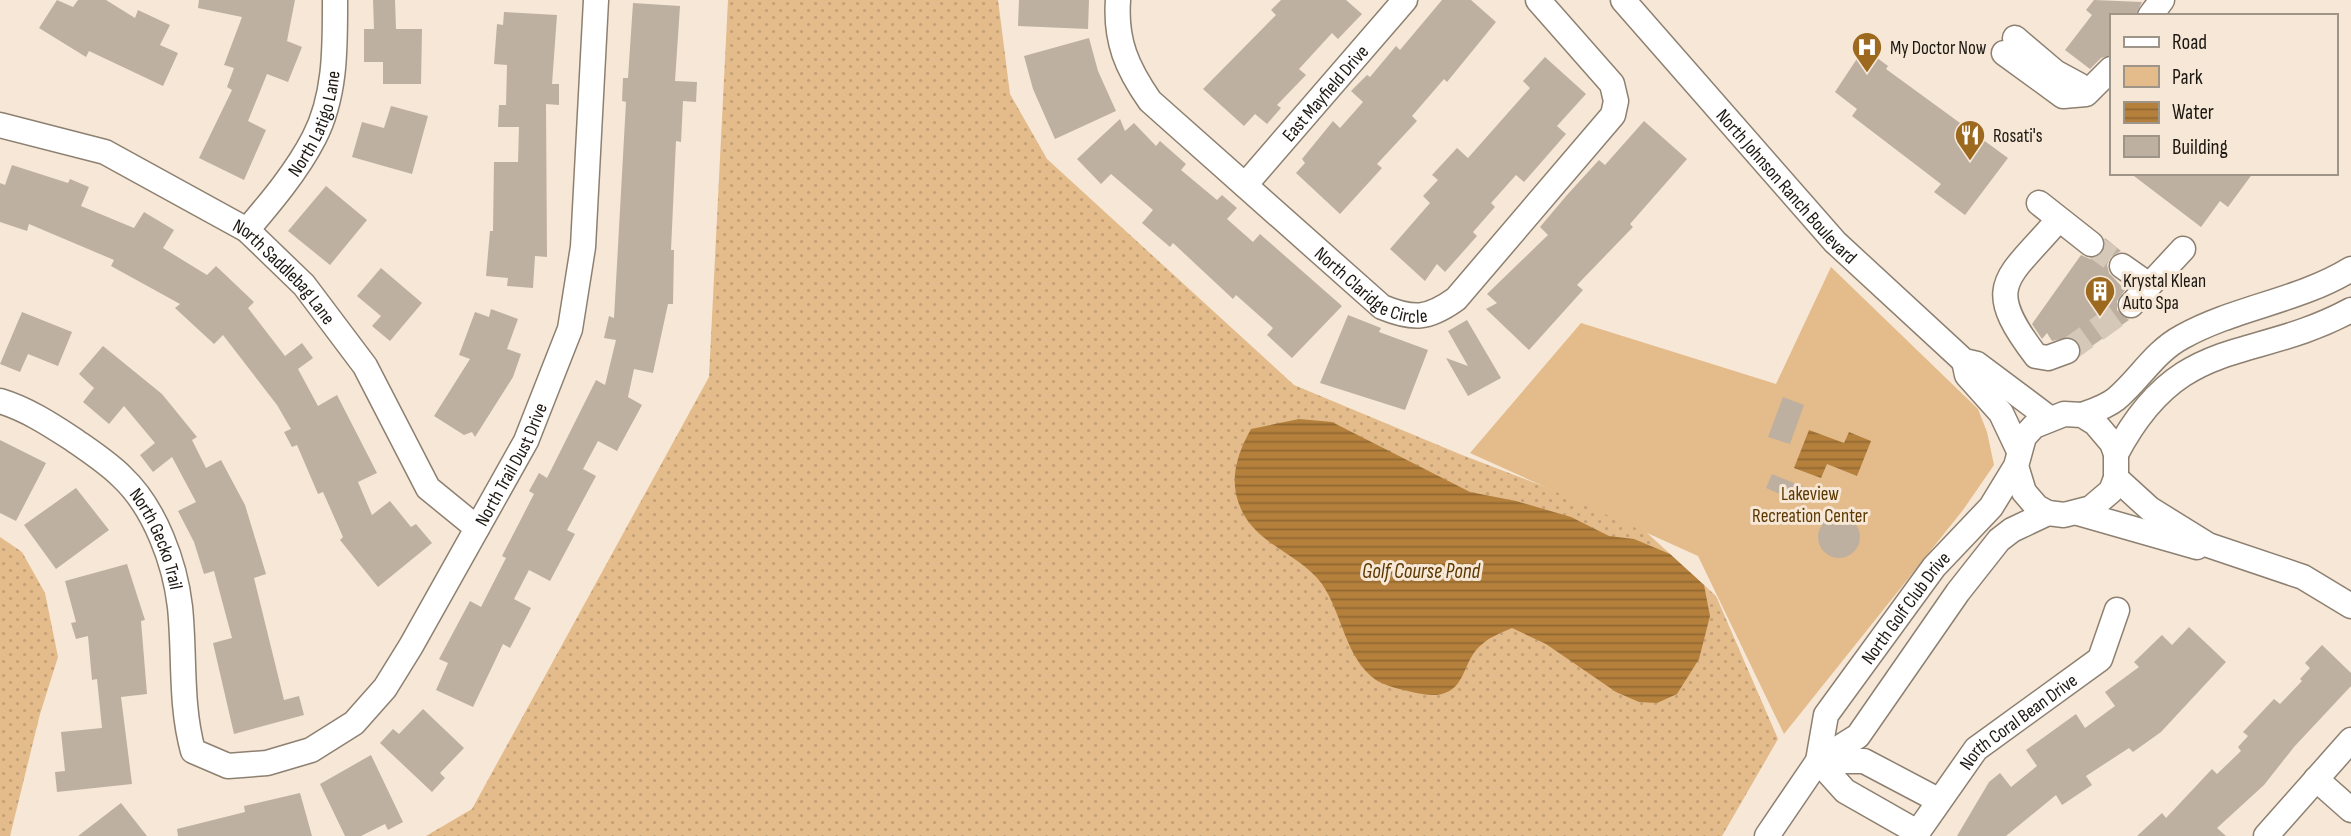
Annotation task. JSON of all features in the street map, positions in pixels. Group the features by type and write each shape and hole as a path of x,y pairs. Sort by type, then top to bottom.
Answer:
{"street":[{"name":"North Latigo Lane","path":"247,230 315,138 328,100 335,59 335,0"},
{"name":"North Trail Dust Drive","path":"193,751 228,766 267,764 311,750 354,723 385,688 526,440 570,329 583,247 596,0"},
{"name":"North Claridge Circle","path":"1118,0 1116,23 1129,71 1150,101 1382,307 1421,317 1440,310 1456,299 1613,115 1616,101 1612,84 1538,0"},
{"name":"East Mayfield Drive","path":"1245,185 1405,0"},
{"name":"North Johnson Ranch Boulevard","path":"1623,0 1835,242 1964,361 1977,364 2049,418"},
{"path":"2010,45 2082,87 2107,75"},
{"name":"North Saddlebag Lane","path":"0,125 105,152 247,230 304,285 365,366 428,488 477,528"},
{"path":"2039,203 2091,244"},
{"path":"2058,220 2013,271 2003,291 2006,312 2036,356 2048,358 2067,351"},
{"path":"2131,304 2183,249"},
{"path":"2122,266 2149,285"},
{"path":"2208,545 2193,548 2078,513 2048,513 2037,507 2024,492 2017,458 2034,426 2064,414 2082,415 2116,399 2144,368 2179,338 2227,314 2300,293 2351,269"},
{"path":"2078,513 2102,501 2116,466 2144,411 2176,378 2209,358 2311,327 2351,310"},
{"name":"North Johnson Ranch Boulevard","path":"1964,361 1967,375 2001,413 2017,458"},
{"name":"North Gecko Trail","path":"0,401 22,408 87,450 123,477 148,511 169,556 180,603 184,655 184,719 193,751"},
{"path":"2082,415 2106,432 2116,466 2150,509 2208,545 2303,577 2351,606"},
{"name":"North Golf Club Drive","path":"1818,761 1826,715 1934,568 1991,506 2017,458"},
{"name":"North Golf Club Drive","path":"1767,836 1818,761 1858,736 1958,592 1999,540 2012,530 2048,513"},
{"name":"North Coral Bean Drive","path":"1916,834 1976,749 2100,659 2118,610"},
{"path":"2266,836 2351,740"},
{"path":"1818,761 1864,761 1938,800"},
{"path":"1818,761 1845,791 1916,834"},
{"path":"2316,779 2351,810"}],"green space":[{"path":"728,0 998,0 1010,94 1047,159 1294,385 1462,455 1634,521 1716,596 1778,739 1722,836 426,836 472,809 709,377"},
{"name":"Lakeview Recreation Center","path":"1831,267 1978,409 1987,432 1994,465 1963,510 1784,734 1698,556 1470,453 1581,323 1776,384"},
{"path":"0,537 22,552 45,593 58,657 40,714 10,836 0,836"}],"water":[{"name":"Golf Course Pond","path":"1299,419 1332,422 1470,492 1516,501 1571,517 1609,536 1634,539 1670,554 1704,585 1710,616 1699,659 1677,694 1657,703 1639,702 1616,692 1546,644 1512,628 1481,645 1458,683 1446,693 1415,693 1376,680 1357,660 1322,584 1302,565 1257,532 1237,499 1235,478 1238,458 1251,429"},
{"path":"1809,430 1844,443 1849,432 1871,441 1857,476 1827,464 1821,478 1794,468"}],"building":[{"path":"57,0 73,7 78,0 106,0 135,18 138,10 170,25 160,45 178,53 163,86 89,51 86,57 39,28"},
{"path":"199,0 295,0 287,41 302,47 288,82 267,74 248,121 266,130 244,180 199,158 232,90 227,87 234,68 224,65 242,17 198,8"},
{"path":"373,0 395,0 396,29 422,29 421,84 383,84 383,62 364,62 364,29 374,29"},
{"path":"1019,0 1089,0 1088,29 1018,26"},
{"path":"1281,0 1346,0 1362,14 1338,39 1332,33 1299,69 1306,75 1277,105 1281,108 1267,124 1255,114 1244,126 1203,89 1276,15 1271,10"},
{"path":"1442,0 1471,0 1496,22 1447,82 1444,79 1412,116 1417,121 1377,164 1382,168 1340,214 1296,173 1305,163 1302,159 1333,121 1340,128 1363,102 1351,91 1367,75 1370,77 1396,46 1400,50"},
{"path":"2094,0 2142,2 2136,14 2110,14 2110,55 2101,58 2090,69 2065,50 2092,15 2086,10"},
{"path":"633,3 680,6 675,81 697,82 696,102 683,101 681,142 676,141 671,250 674,250 673,304 668,304 653,373 634,369 628,397 642,405 617,451 598,441 583,469 596,476 567,530 575,534 550,581 529,570 514,599 531,608 510,648 503,644 473,707 436,690 448,663 439,659 470,601 481,607 506,558 502,556 534,494 529,491 539,473 547,478 596,380 605,385 616,340 604,338 609,316 614,318 626,102 622,101 623,78 628,78"},
{"path":"504,12 557,15 552,84 559,84 559,105 546,104 547,257 535,256 533,288 507,286 508,278 486,276 490,231 493,231 494,162 518,162 519,127 498,127 499,105 506,105 507,65 494,64 497,24 503,25"},
{"path":"1089,38 1098,71 1116,111 1055,139 1033,89 1024,56"},
{"path":"1864,48 1888,66 1886,69 2008,158 1965,215 1934,192 1941,184 1852,116 1857,109 1835,92"},
{"path":"1545,57 1586,94 1557,126 1566,134 1524,182 1516,175 1491,203 1495,207 1473,232 1477,236 1445,272 1437,264 1425,281 1390,249 1430,203 1423,196 1438,180 1432,175 1457,148 1468,158 1530,88 1523,81"},
{"path":"391,106 428,116 412,174 352,157 362,122 384,128"},
{"path":"1120,119 1125,131 1134,123 1156,146 1160,141 1186,164 1181,170 1217,200 1222,195 1237,208 1227,219 1253,242 1260,234 1342,306 1292,358 1267,335 1273,328 1236,295 1233,299 1173,243 1170,247 1142,223 1153,210 1111,174 1101,184 1077,159"},
{"path":"1644,121 1687,159 1630,224 1633,227 1577,285 1583,290 1529,350 1486,309 1497,303 1487,294 1548,235 1540,227 1567,195 1599,160 1605,165"},
{"path":"12,165 68,183 70,179 89,187 81,206 134,228 144,212 174,230 163,248 207,275 216,266 254,302 248,308 285,356 302,343 313,358 298,369 318,406 337,395 377,473 358,482 372,515 390,501 411,527 416,524 432,543 378,587 340,540 343,537 323,492 318,494 297,445 292,447 284,432 291,429 277,405 223,335 214,344 175,308 180,304 111,266 114,260 29,224 27,231 0,222 0,183 5,185"},
{"path":"2133,175 2252,175 2228,207 2220,201 2201,227"},
{"path":"326,186 367,220 330,265 288,231"},
{"path":"2105,238 2121,251 2110,257 2107,265 2109,273 2125,290 2117,301 2117,310 2129,320 2082,353 2081,345 2070,337 2052,341 2047,333 2042,339 2032,324 2081,255 2090,259 2102,254"},
{"path":"381,268 422,303 390,341 372,326 381,316 357,296"},
{"path":"491,309 518,319 507,349 521,354 513,377 475,437 472,432 464,435 434,416 470,359 459,355 475,312 489,317"},
{"path":"22,312 72,332 58,366 28,354 20,372 0,364"},
{"path":"1348,315 1381,328 1379,332 1428,350 1405,410 1320,383"},
{"path":"1467,320 1501,378 1468,396 1446,358 1468,366 1448,331"},
{"path":"103,346 162,394 197,437 192,440 206,468 221,460 245,505 266,574 254,578 284,700 299,696 304,715 234,734 213,643 232,638 214,571 204,574 194,542 178,511 196,502 172,457 153,472 140,455 155,443 124,406 109,424 83,402 94,388 79,374"},
{"path":"1783,397 1804,405 1790,444 1768,437"},
{"path":"0,440 46,463 16,521 0,513"},
{"path":"1772,474 1809,489 1803,504 1766,488"},
{"path":"76,488 109,530 56,569 24,525"},
{"path":"1839,516 1854,522 1860,537 1854,552 1839,558 1824,552 1818,537 1824,522"},
{"path":"127,564 145,620 141,621 147,694 121,697 132,784 57,792 55,772 65,771 61,732 102,728 97,679 92,680 88,636 76,639 71,623 76,622 65,581"},
{"path":"2189,627 2226,662 2161,732 2133,752 2129,748 2086,776 2092,785 2062,805 2056,795 2006,836 1957,836 1989,782 2000,773 2011,787 2037,766 2026,750 2076,714 2085,728 2115,706 2105,692 2139,667 2134,662 2162,635 2172,645"},
{"path":"2322,645 2351,673 2351,686 2294,747 2264,785 2217,828 2226,836 2137,836 2162,813 2166,818 2212,769 2217,774 2241,751 2238,747 2248,736 2243,732 2274,699 2280,704 2302,681 2300,679 2310,668 2305,663"},
{"path":"423,709 464,748 440,773 445,778 432,792 380,743 393,729 399,734"},
{"path":"371,755 403,822 388,830 385,824 361,836 345,836 320,784"},
{"path":"300,793 312,836 178,836 177,829 245,812 244,806"},
{"path":"121,803 147,836 78,836"}],"tunnel":[{"path":"2091,244 2122,266"},
{"path":"2067,351 2131,305"}],"place":[{"name":"My Doctor Now","path":"1867,74"},
{"name":"Rosati's","path":"1970,162"},
{"name":"Krystal Klean Auto Spa","path":"2100,318"}]}
